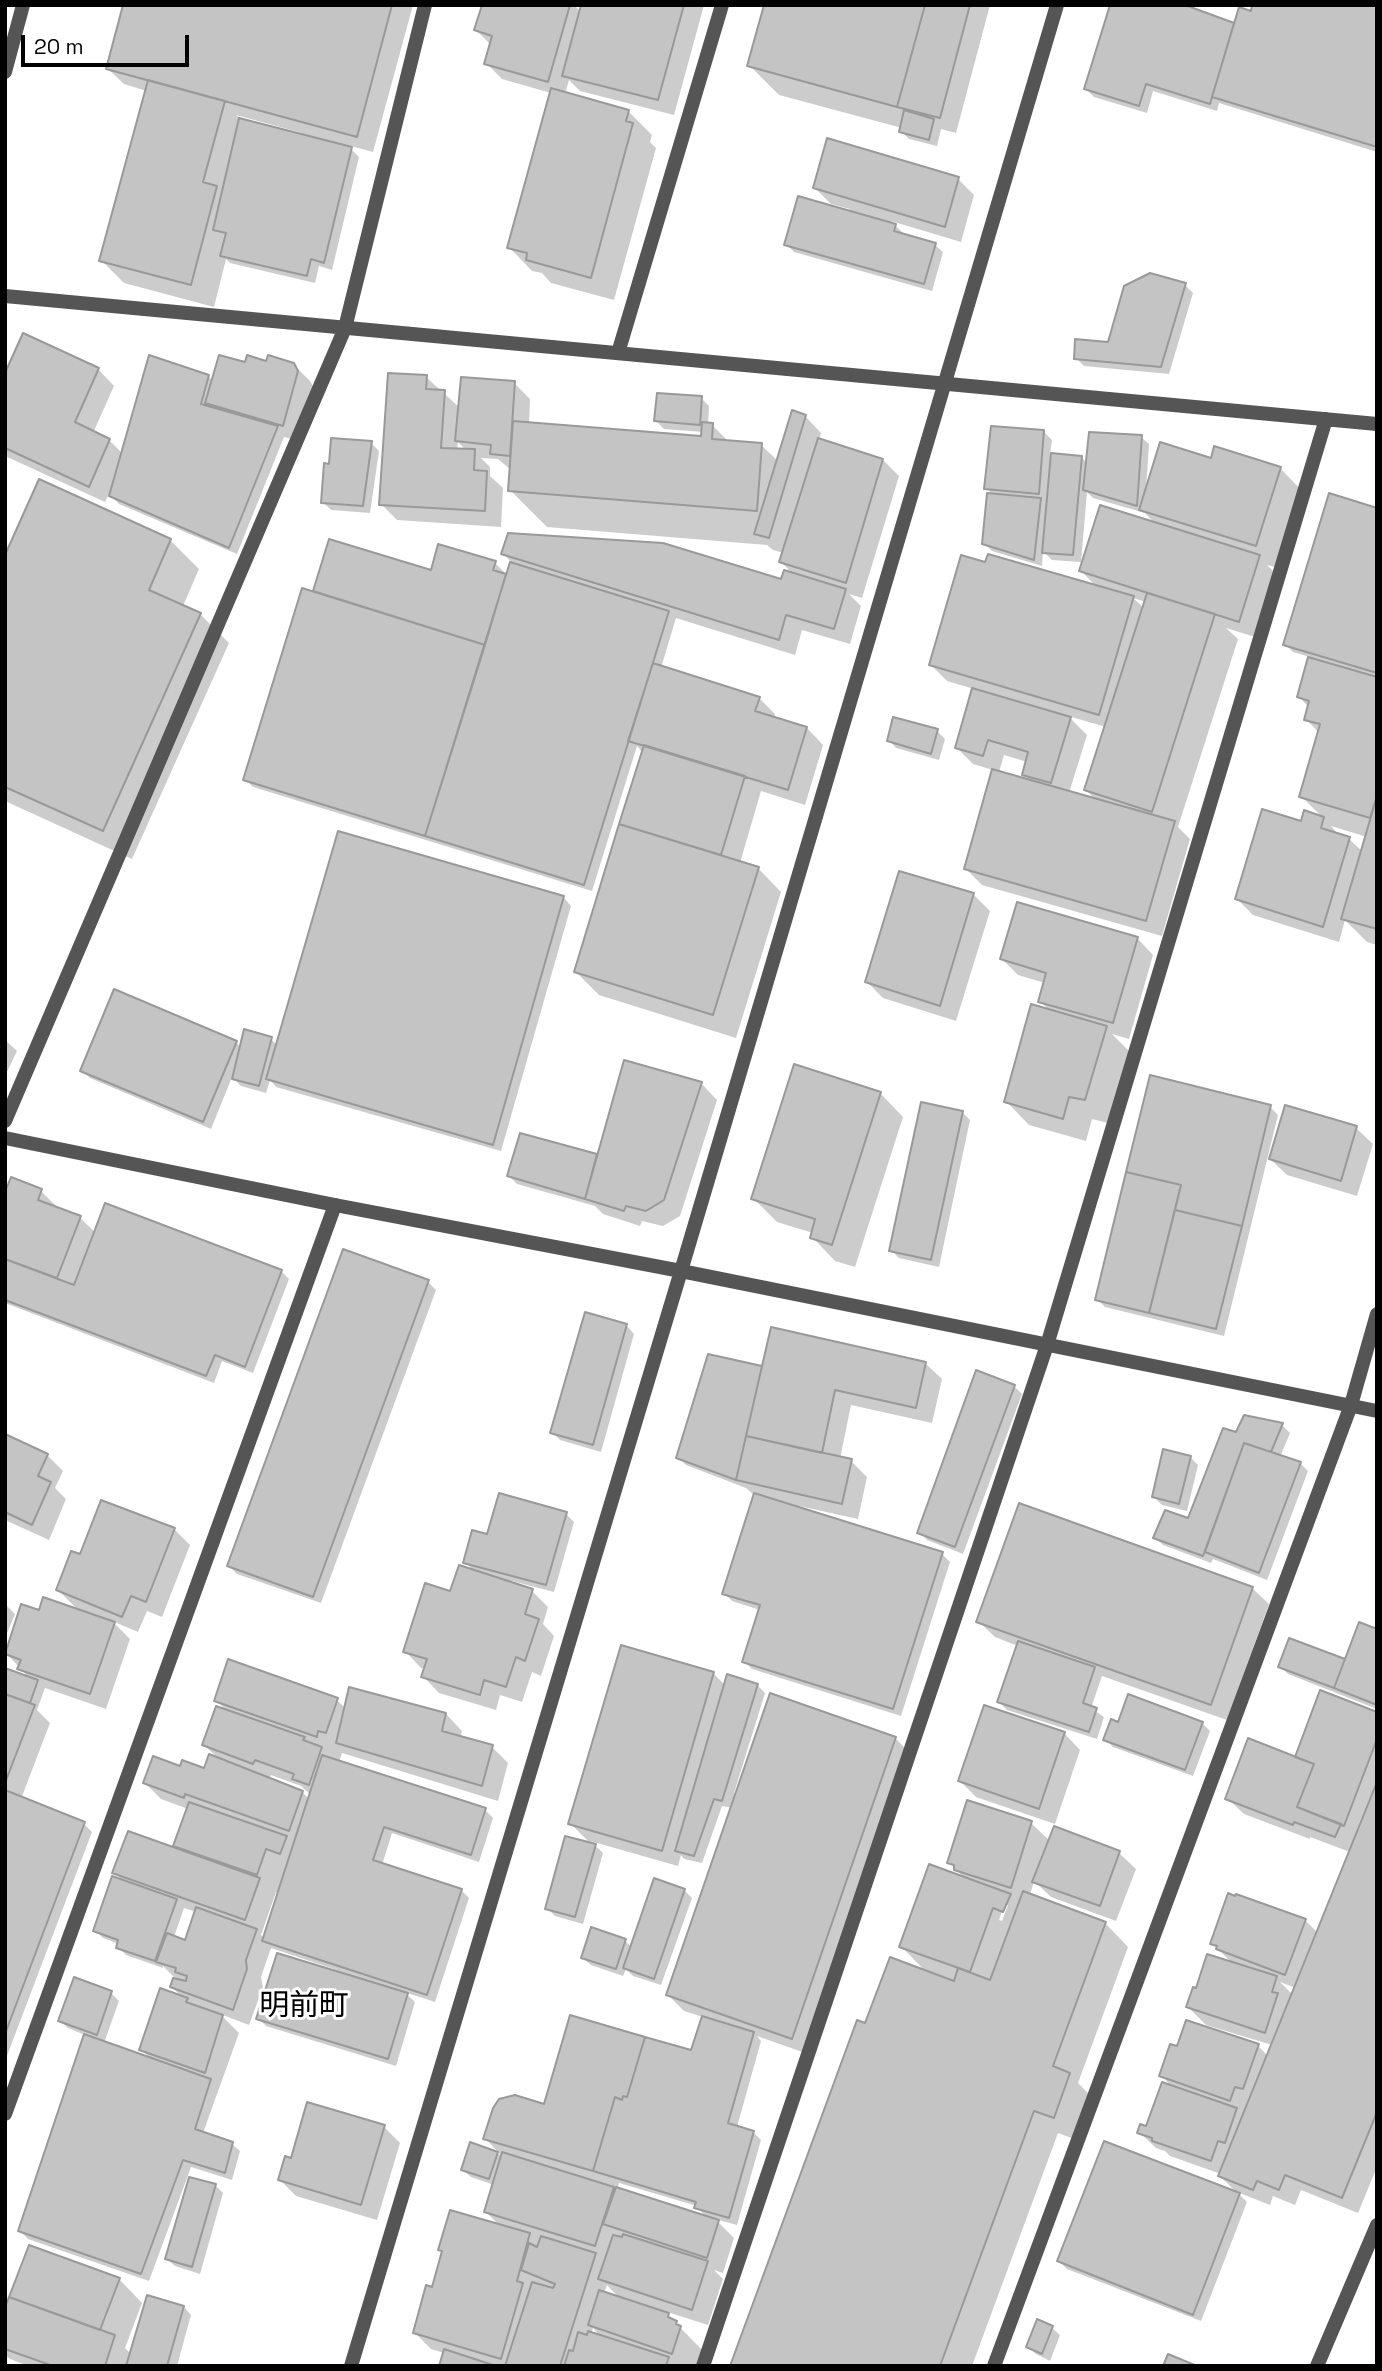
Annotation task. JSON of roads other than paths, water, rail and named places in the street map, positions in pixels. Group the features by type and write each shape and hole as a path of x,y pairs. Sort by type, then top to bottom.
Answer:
{"street":[{"path":"5,72 23,5"},
{"path":"5,1121 345,328 425,5"},
{"path":"618,353 722,5"},
{"path":"351,2366 681,1270 1056,5"},
{"path":"5,296 1377,424"},
{"path":"702,2366 1047,1345 1326,419"},
{"path":"5,1138 335,1206 681,1270 1377,1410"},
{"path":"5,2114 335,1206"},
{"path":"994,2366 1351,1405 1377,1314"},
{"path":"1317,2366 1377,2225"}],"district":[{"name":"明前町","path":"304,2007"}]}
